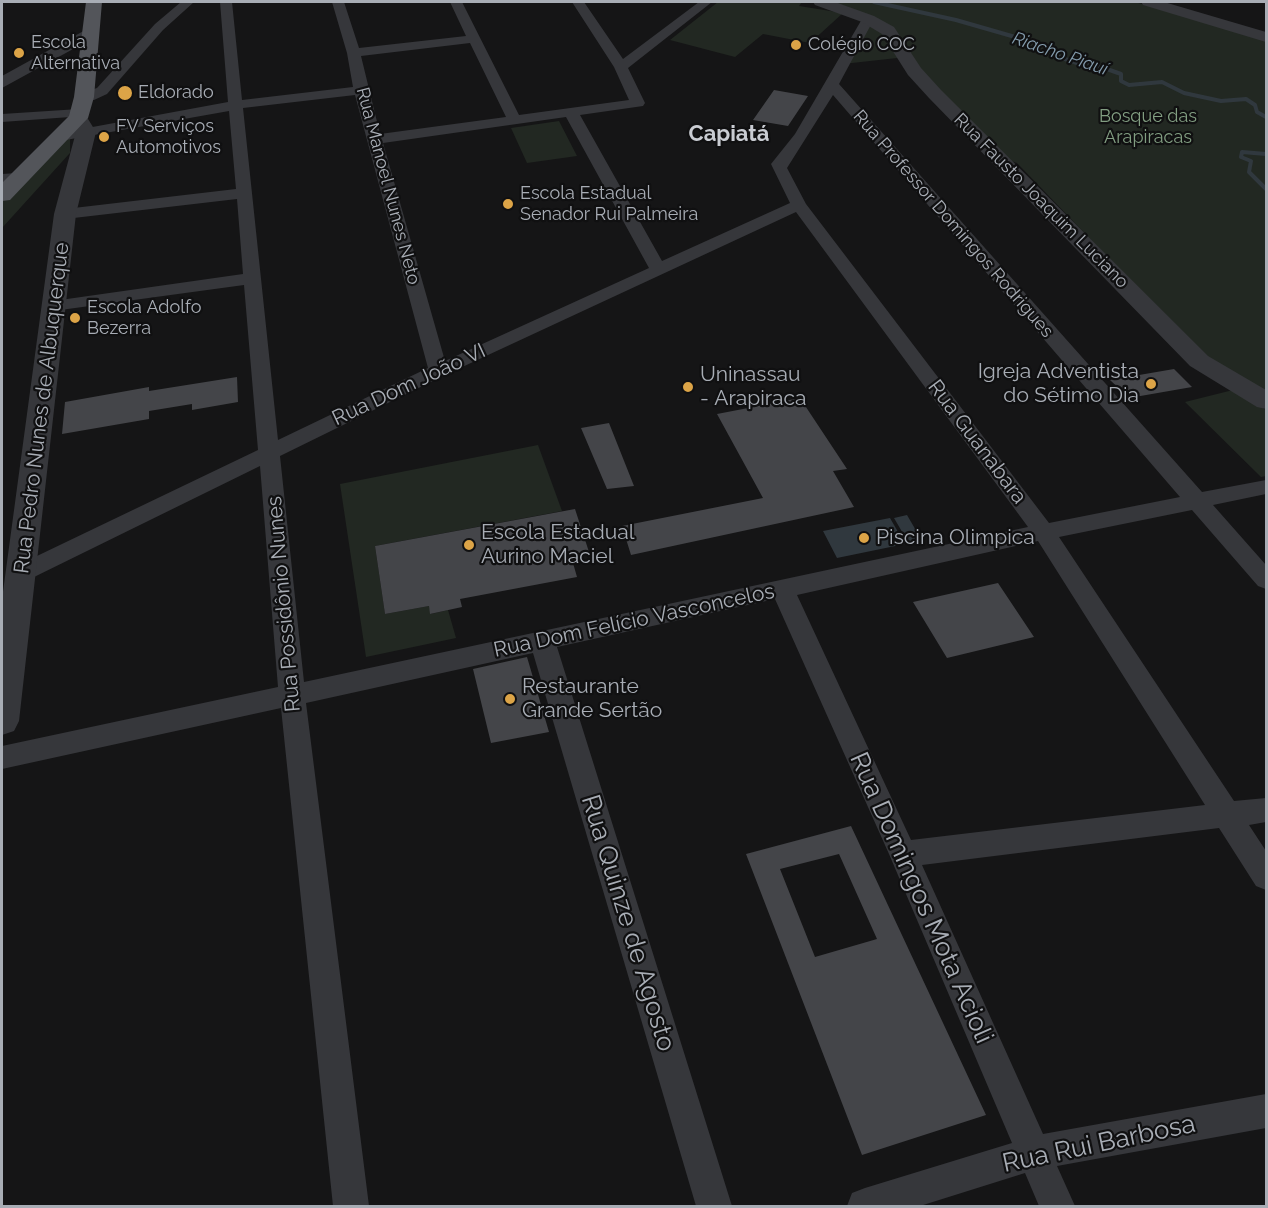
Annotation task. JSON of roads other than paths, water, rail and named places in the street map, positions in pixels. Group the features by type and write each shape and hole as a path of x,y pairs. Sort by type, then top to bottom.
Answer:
{"main road":[{"path":"2,195 9,178 60,137 82,115 94,2"}],"street":[{"path":"82,115 94,96 102,92 159,27 188,2"},
{"name":"Rua Possidônio Nunes","path":"226,2 292,695 351,1206"},
{"name":"Rua Manoel Nunes Neto","path":"338,2 354,53 361,90 438,371"},
{"path":"376,140 638,103 621,67 578,2"},
{"path":"621,67 706,2"},
{"name":"Rua Fausto Joaquim Luciano","path":"821,2 868,19 888,31 914,71 979,141 1200,361 1266,401"},
{"path":"460,3 515,121"},
{"path":"1162,3 1266,37"},
{"path":"831,84 868,19"},
{"path":"2,83 89,33"},
{"path":"354,53 475,39"},
{"name":"Rua Guanabara","path":"831,84 801,136 778,164 799,205 1044,532 1266,876"},
{"name":"Rua Professor Domingos Rodrigues","path":"831,84 1266,580"},
{"path":"2,118 236,105 361,90"},
{"path":"571,113 658,269"},
{"name":"Rua Pedro Nunes de Albuquerque","path":"2,721 65,214 82,115"},
{"path":"65,214 245,194"},
{"name":"Rua Dom João VI","path":"22,573 438,371 799,205"},
{"path":"53,306 254,278"},
{"name":"Rua Dom Felício Vasconcelos","path":"2,758 1044,532 1266,487"},
{"name":"Rua Domingos Mota Acioli","path":"783,590 903,854 1057,1206"},
{"name":"Rua Quinze de Agosto","path":"542,640 714,1206"},
{"path":"903,854 1266,810"},
{"name":"Rua Rui Barbosa","path":"865,1206 1034,1153 1266,1111"}],"waterway":[{"name":"Riacho Piauí","path":"874,2 956,20 1050,47 1059,57 1077,63 1087,62 1121,74 1121,81 1129,85 1162,82 1184,93 1221,101 1246,99 1255,105 1257,112 1266,117"},
{"name":"Riacho Piauí","path":"1266,154 1242,152 1241,157 1251,161 1249,172 1266,189"}],"place":[{"name":"Colégio COC","path":"796,45"},
{"name":"Escola Alternativa","path":"19,53"},
{"name":"Eldorado","path":"125,93"},
{"name":"FV Serviços Automotivos","path":"104,137"},
{"name":"Escola Estadual Senador Rui Palmeira","path":"508,204"},
{"name":"Escola Adolfo Bezerra","path":"75,318"},
{"name":"Igreja Adventista do Sétimo Dia","path":"1151,384"},
{"name":"Uninassau - Arapiraca","path":"688,387"},
{"name":"Piscina Olimpica","path":"864,538"},
{"name":"Escola Estadual Aurino Maciel","path":"469,545"},
{"name":"Restaurante Grande Sertão","path":"510,699"}],"district":[{"name":"Capiatá","path":"729,134"}],"park label":[{"name":"Bosque das Arapiracas","path":"1148,127"}]}
